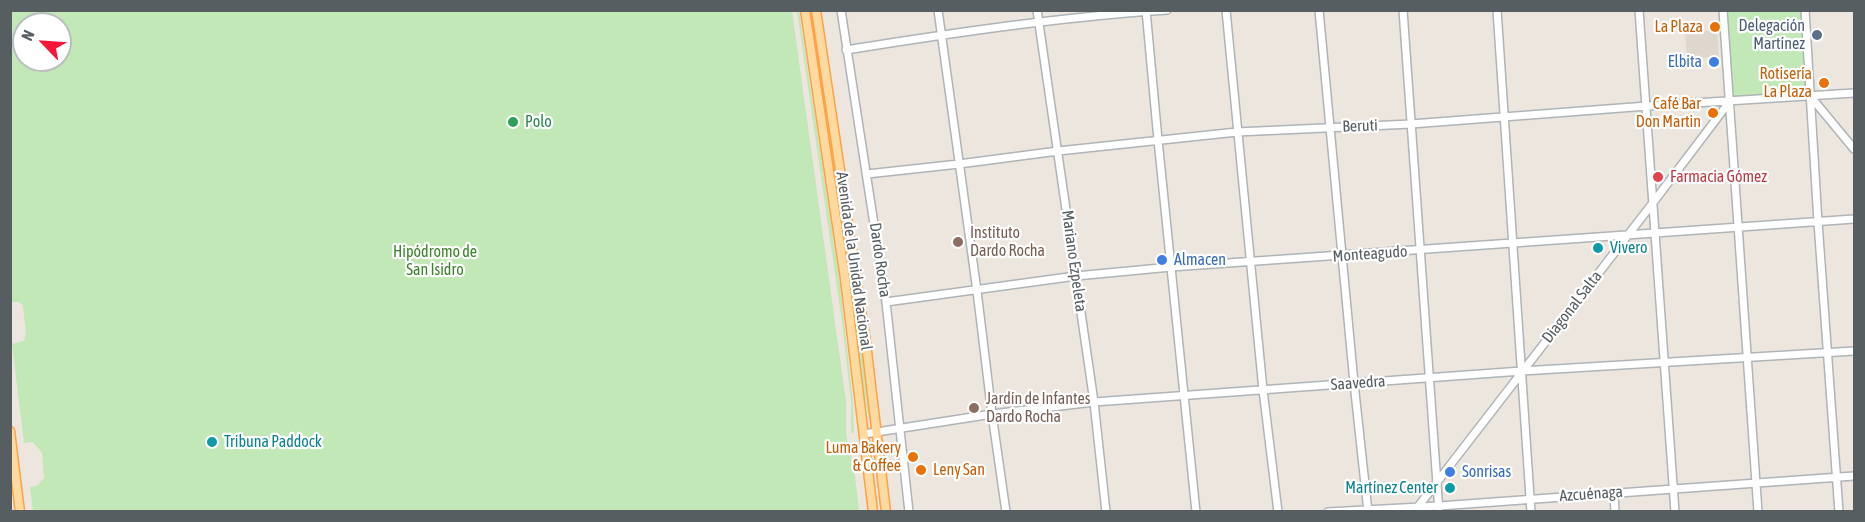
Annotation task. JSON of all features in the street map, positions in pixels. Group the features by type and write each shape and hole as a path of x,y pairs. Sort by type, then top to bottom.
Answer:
{"main road":[{"name":"Avenida de la Unidad Nacional","path":"805,10 845,279 873,512"},
{"name":"Avenida de la Unidad Nacional","path":"816,10 866,343 886,512"},
{"path":"10,431 20,512"}],"street":[{"name":"Dardo Rocha","path":"841,10 886,302 909,512"},
{"path":"938,10 1006,512"},
{"name":"Mariano Ezpeleta","path":"1037,10 1094,402 1106,512"},
{"path":"846,50 1093,14 1167,10"},
{"path":"1226,10 1263,390 1278,512"},
{"path":"1319,10 1368,510"},
{"path":"1403,10 1439,509"},
{"path":"1497,10 1531,512"},
{"path":"1640,10 1675,512"},
{"path":"1723,10 1758,512"},
{"path":"1805,10 1839,512"},
{"path":"1146,11 1196,512"},
{"name":"Beruti","path":"867,174 1058,150 1237,132 1411,124 1854,93"},
{"path":"1811,96 1854,149"},
{"name":"Diagonal Salta","path":"1415,509 1730,101"},
{"name":"Monteagudo","path":"886,302 1076,276 1171,267 1854,219"},
{"name":"Saavedra","path":"864,434 992,414 1094,402 1522,371 1854,351"},
{"name":"Azcuénaga","path":"1328,512 1439,509 1530,499 1854,476"},
{"path":"1614,493 1615,512"}],"shaded area":[{"path":"1717,30 1719,57 1687,59 1685,32"}],"green space":[{"name":"Hipódromo de San Isidro","path":"11,10 792,11 846,402 846,434 855,476 859,511 33,511 30,487 37,486 44,478 42,453 33,442 24,443 12,344 24,341 26,334 23,306 19,302 10,302"},
{"path":"797,11 799,11 839,276 853,402 854,433 851,430 851,402 842,322"},
{"path":"809,11 813,11 836,163 858,316 869,420 861,382"},
{"path":"1726,11 1801,11 1806,89 1732,98"}],"place":[{"name":"La Plaza","path":"1715,27"},
{"name":"Delegación Martínez","path":"1817,35"},
{"name":"Elbita","path":"1714,62"},
{"name":"Rotisería La Plaza","path":"1824,83"},
{"name":"Café Bar Don Martin","path":"1713,113"},
{"name":"Polo","path":"513,122"},
{"name":"Farmacia Gómez","path":"1658,177"},
{"name":"Instituto Dardo Rocha","path":"958,242"},
{"name":"Vivero","path":"1598,248"},
{"name":"Almacen","path":"1162,260"},
{"name":"Jardín de Infantes Dardo Rocha","path":"974,408"},
{"name":"Tribuna Paddock","path":"212,442"},
{"name":"Luma Bakery & Coffee","path":"913,457"},
{"name":"Leny San","path":"921,470"},
{"name":"Sonrisas","path":"1450,472"},
{"name":"Martínez Center","path":"1450,488"}]}
